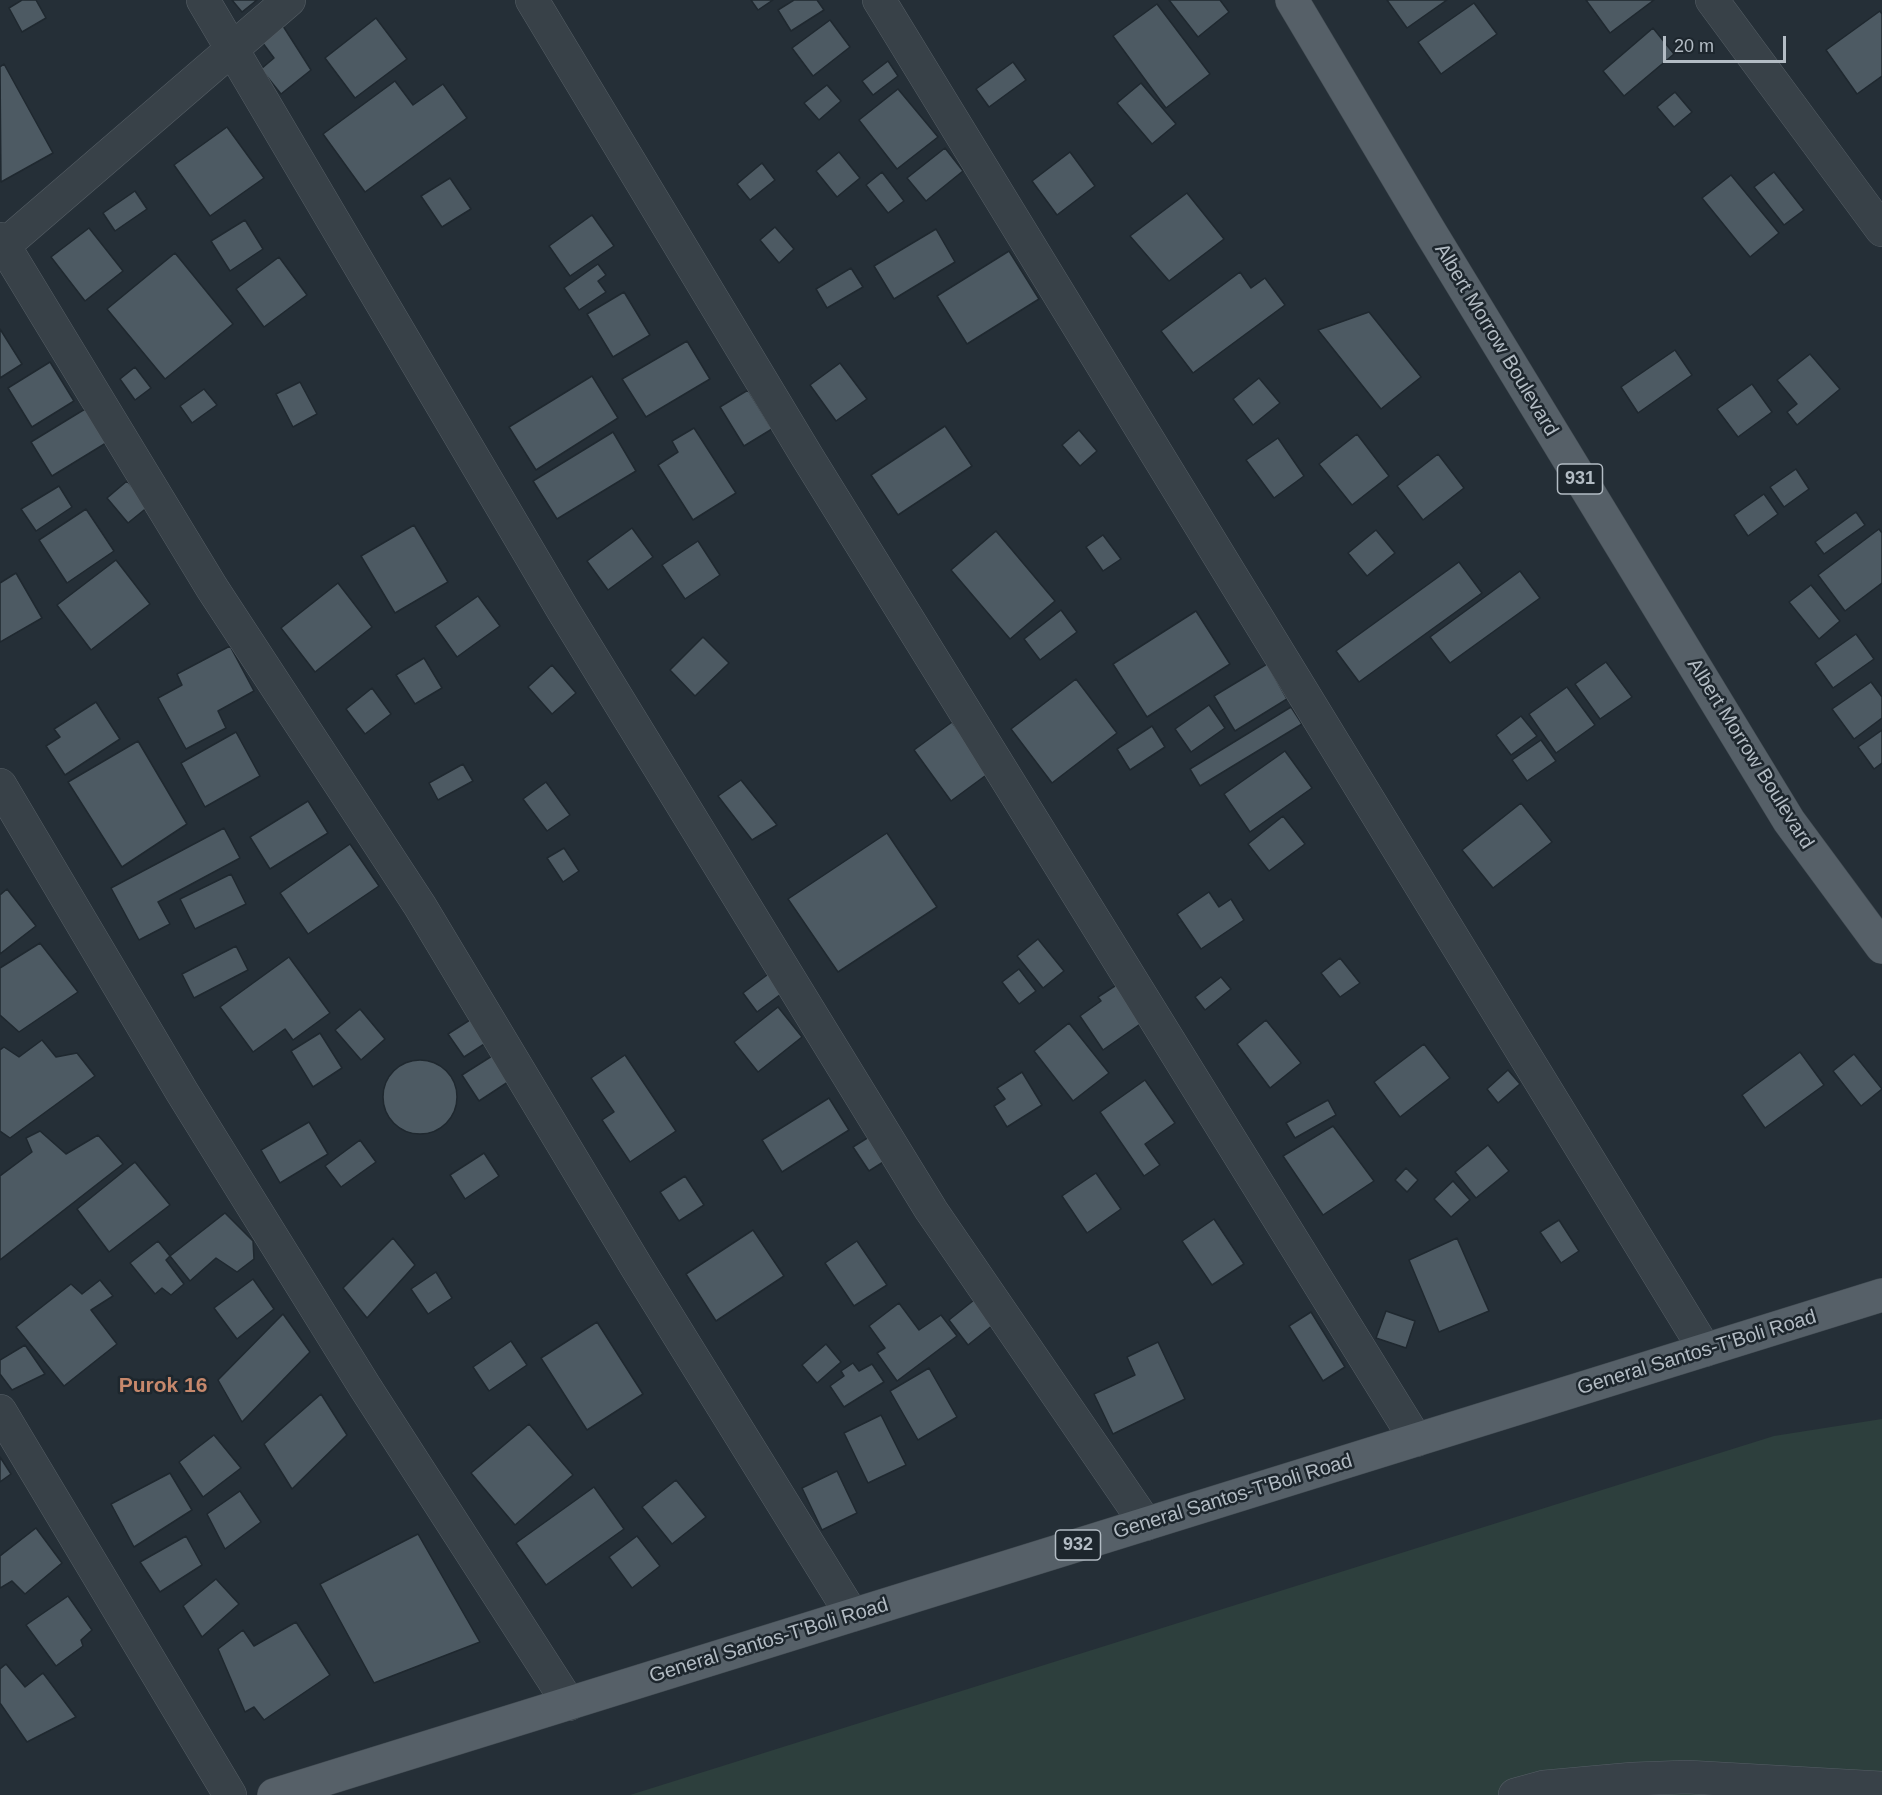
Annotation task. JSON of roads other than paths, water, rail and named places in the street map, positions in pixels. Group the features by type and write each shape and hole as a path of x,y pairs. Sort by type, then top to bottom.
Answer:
{"main road":[{"name":"Albert Morrow Boulevard","path":"1292,0 1789,821 1882,947"},
{"name":"General Santos-T'Boli Road","path":"274,1795 1882,1295"}],"street":[{"path":"203,0 563,610 932,1210 1146,1524"},
{"path":"289,0 1,245 212,588 420,906 636,1266 852,1615"},
{"path":"532,0 808,459 1416,1440"},
{"path":"879,0 1705,1350"},
{"path":"1712,0 1882,230"},
{"path":"0,785 195,1113 365,1388 569,1704"},
{"path":"0,1411 230,1795"},
{"path":"1515,1795 1544,1787 1687,1777 1882,1788"}],"district":[{"name":"Purok 16","path":"163,1386"}]}
